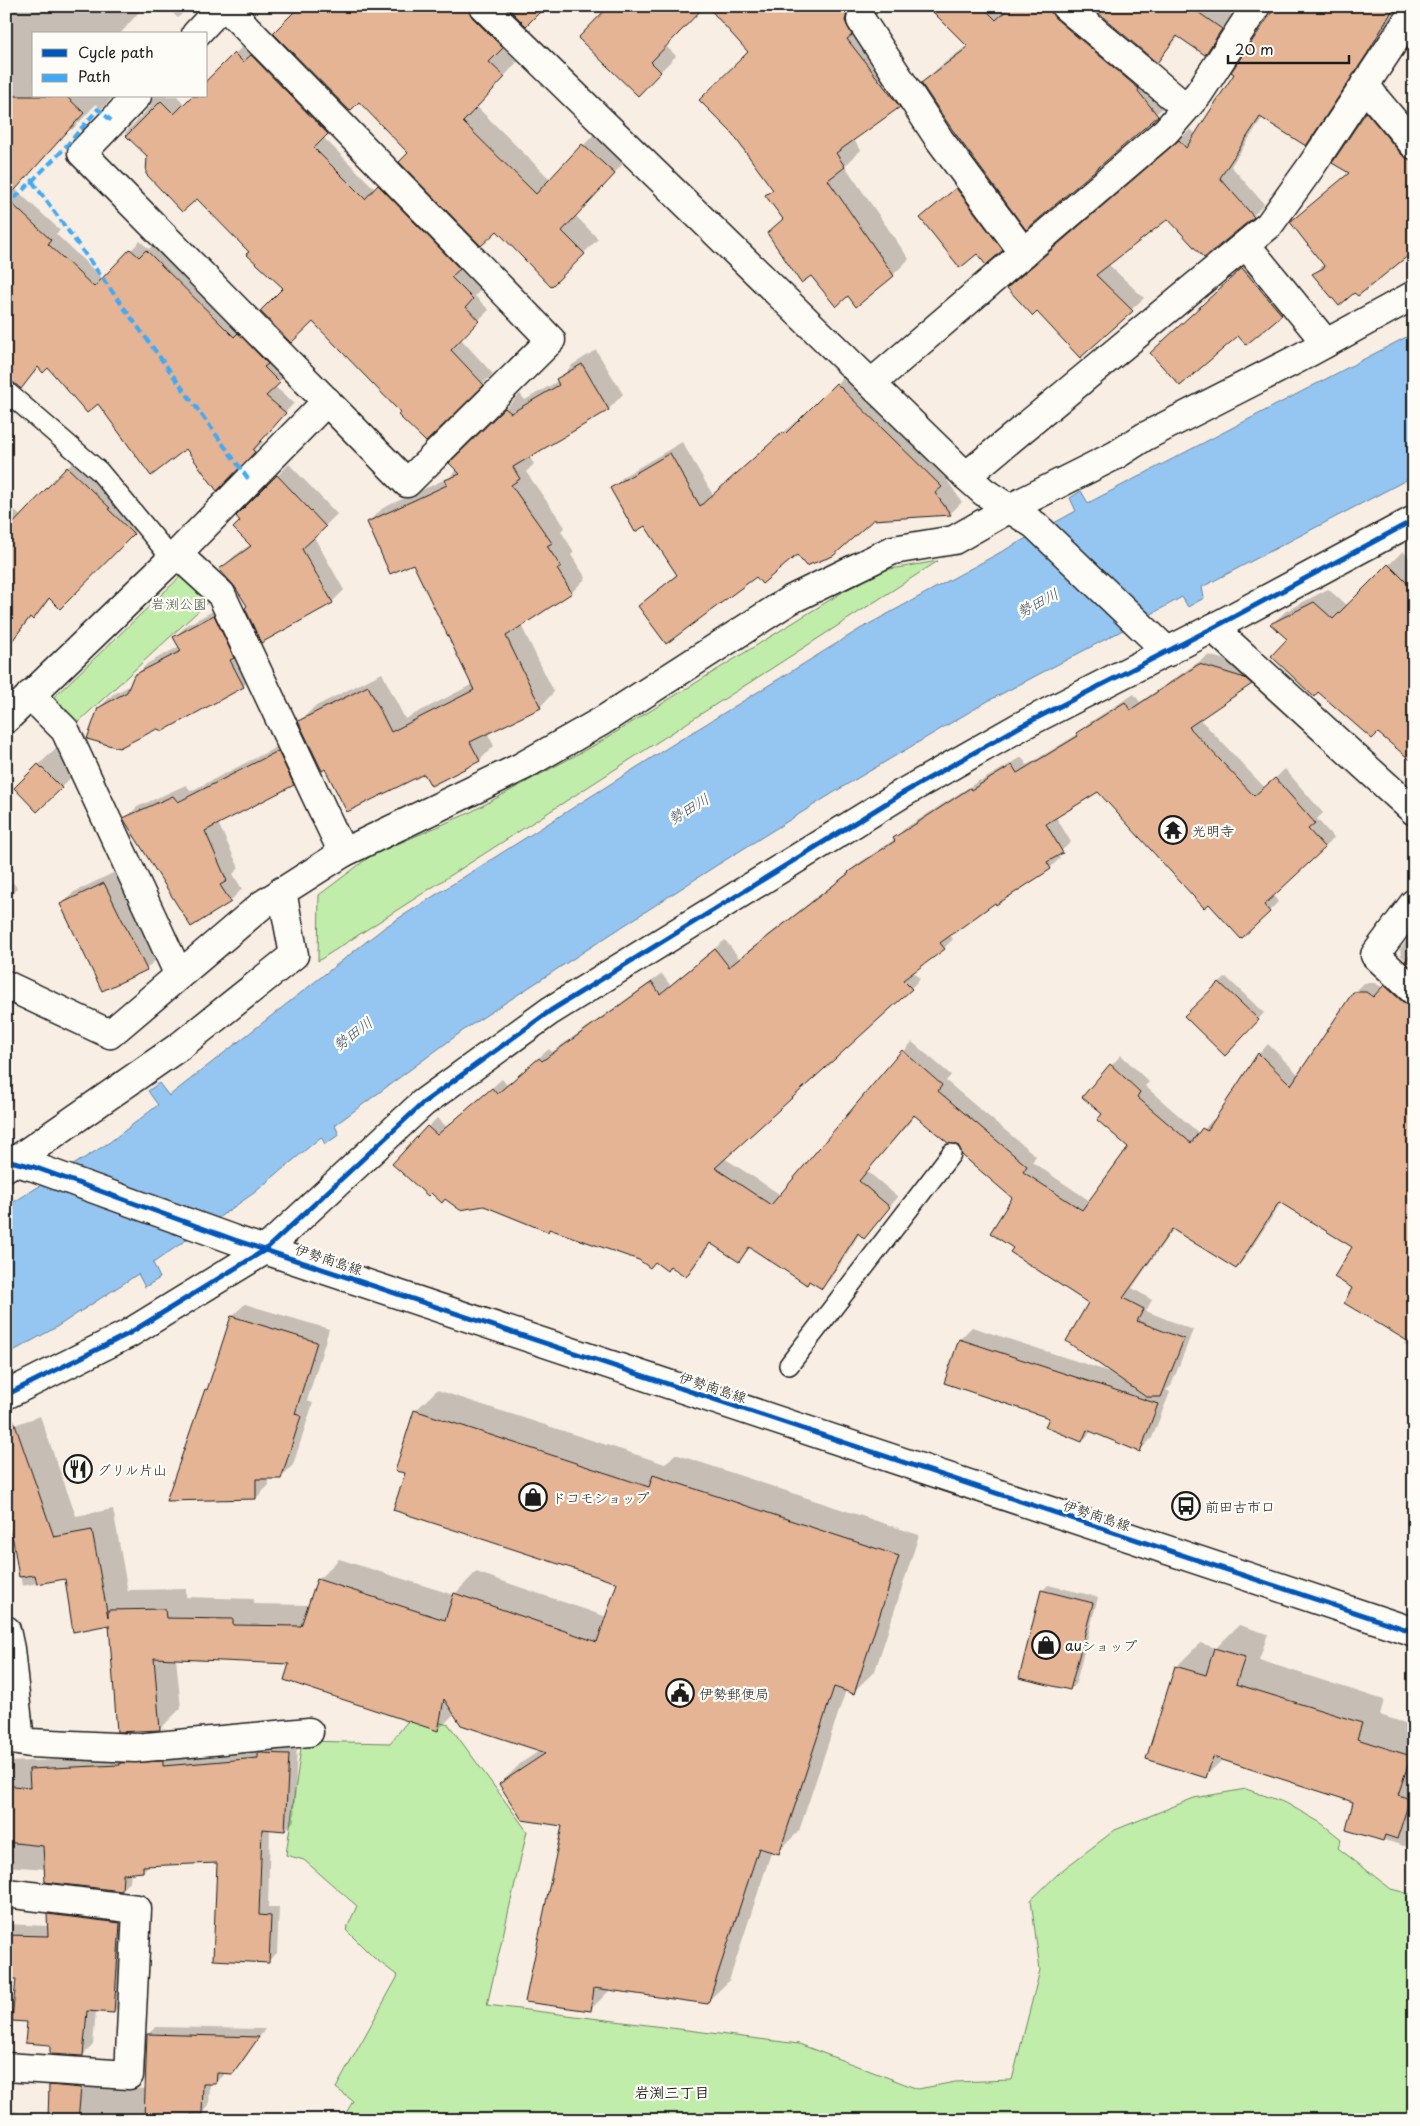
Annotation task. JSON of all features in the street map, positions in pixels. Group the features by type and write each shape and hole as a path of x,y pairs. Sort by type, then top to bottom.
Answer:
{"street":[{"path":"135,98 82,153 407,482 551,340 224,6 198,32"},
{"path":"483,6 966,476 1035,525 1158,643"},
{"path":"1065,6 1185,107"},
{"path":"872,383 1166,131 1199,93 1256,6"},
{"path":"966,476 1269,225 1310,168 1414,11"},
{"path":"860,20 939,139 1024,253"},
{"path":"1366,84 1377,101 1414,145"},
{"path":"1246,245 1326,343"},
{"path":"6,985 110,1034 263,904 282,891 343,854 521,767 562,744 602,721 790,600 893,550 954,540 1010,508 1116,456 1144,437 1326,343 1414,295"},
{"path":"6,719 174,556 327,401"},
{"path":"6,1395 128,1334 265,1250 423,1103 550,1011 903,793 1021,726 1158,643 1213,628 1414,520"},
{"path":"174,556 221,594 343,854"},
{"path":"1213,628 1414,812"},
{"path":"30,696 65,730 178,975"},
{"path":"15,1164 180,1046 294,955 282,891"},
{"path":"1414,903 1375,956 1414,991"},
{"name":"伊勢南島線","path":"15,1164 235,1240 1414,1632"},
{"path":"6,1630 10,1649 13,1740 135,1748 309,1732"},
{"path":"6,1893 137,1910 129,2075 6,2067"}],"lane":[{"path":"6,391 99,470 174,556"},
{"path":"788,1364 951,1154"}],"green space":[{"path":"938,561 318,961 319,895 372,855 469,813 600,742 846,590 885,570"},
{"name":"岩渕公園","path":"182,575 209,601 77,723 54,697"},
{"path":"412,1716 449,1725 527,1831 487,2005 799,2044 918,2089 955,2082 1012,2080 1040,1970 1031,1900 1061,1871 1115,1830 1194,1798 1246,1789 1286,1803 1321,1823 1341,1839 1338,1848 1391,1889 1414,1895 1414,2120 342,2120 353,2101 336,2088 398,1976 373,1957 346,1930 357,1906 304,1860 286,1855 302,1741 390,1743"}],"water":[{"name":"勢田川","path":"1414,333 1414,476 1202,587 1204,598 1188,607 1182,597 988,701 846,785 714,867 468,1027 335,1125 339,1135 325,1144 321,1137 254,1193 153,1263 160,1278 145,1287 138,1274 55,1328 6,1355 6,1207 110,1142 158,1105 148,1091 159,1083 169,1096 385,927 675,743 860,629 1076,511 1070,498 1081,491 1088,503"}],"building":[{"path":"300,6 468,6 472,17 503,48 489,62 505,77 463,122 536,194 582,144 615,174 562,231 585,254 551,287 497,231 481,246 399,162 408,153 359,102 350,111 273,33"},
{"path":"506,6 546,6 526,26"},
{"path":"609,6 705,6 651,62 661,72 638,96 578,38"},
{"path":"707,6 854,6 847,13 845,21 852,35 847,39 900,107 836,153 845,167 828,180 894,276 856,307 848,296 836,307 811,276 801,283 767,233 783,219 765,195 773,190 731,132 699,100 748,52"},
{"path":"868,6 885,6 876,14"},
{"path":"927,6 982,6 996,20 1011,6 1050,6 1055,18 1139,89 1138,91 1158,116 1026,230 949,125 921,83 968,47"},
{"path":"1090,6 1198,6 1195,10 1222,29 1205,55 1177,36 1157,63"},
{"path":"1276,6 1395,6 1367,54 1306,146 1260,117 1220,178 1254,217 1204,258 1168,219 1096,275 1133,311 1080,358 1037,312 1033,316 1007,288 1179,140 1186,148 1234,74 1231,72"},
{"path":"234,53 243,62 251,55 328,134 314,148 365,199 378,185 460,269 451,277 473,299 466,307 479,321 451,350 484,385 426,442 398,415 400,412 313,322 291,343 260,311 283,288 246,254 249,252 197,199 182,212 146,174 147,156 126,136 161,101 174,114 190,98 208,98 208,79"},
{"path":"6,96 68,98 84,113 7,199 51,240 48,244 94,287 130,249 139,257 146,250 234,337 238,333 268,364 264,367 280,383 266,396 286,413 253,450 255,452 217,491 186,449 151,476 98,404 87,413 48,368 43,373 38,367 21,389 13,382 6,380"},
{"path":"1366,112 1402,155 1414,162 1414,251 1358,296 1354,293 1339,306 1312,274 1325,267 1290,222 1349,173 1332,163"},
{"path":"956,188 1003,250 986,265 977,254 960,268 920,218"},
{"path":"1242,268 1282,315 1246,345 1238,336 1180,386 1150,353"},
{"path":"582,364 609,410 513,467 520,479 511,485 552,543 547,546 561,567 557,569 572,593 506,636 541,708 470,742 480,761 431,786 424,774 347,812 325,769 322,771 298,721 368,686 391,732 474,690 413,564 390,574 367,522 447,485 445,480 460,474 449,463 505,408 511,413 559,385 556,379"},
{"path":"836,383 942,487 935,493 951,515 873,520 833,556 806,566 797,555 762,584 756,577 666,644 638,606 677,575 645,526 635,532 610,488 670,453 700,506 783,432 785,434"},
{"path":"67,467 134,534 60,609 49,598 33,620 30,617 6,649 6,531"},
{"path":"277,475 326,527 302,549 333,603 261,643 245,608 247,606 235,587 219,569 251,546 233,528 240,521 236,516"},
{"path":"1388,564 1414,590 1414,763 1378,733 1372,739 1318,692 1314,697 1271,656 1287,639 1270,624 1314,602 1333,619"},
{"path":"214,615 234,658 230,660 244,687 163,731 157,729 119,748 87,739 98,708 127,692 134,675 181,651 173,637"},
{"path":"1199,664 1245,678 1252,684 1189,727 1254,796 1275,778 1315,823 1308,829 1325,848 1264,905 1270,912 1241,939 1209,904 1204,908 1098,792 1046,824 1063,853 1047,862 1051,869 996,905 995,903 940,943 945,949 903,980 912,989 715,1168 771,1205 902,1050 942,1085 938,1091 1027,1166 1023,1172 1082,1210 1128,1147 1097,1120 1102,1114 1082,1097 1110,1064 1140,1092 1137,1097 1191,1143 1202,1128 1207,1131 1258,1053 1291,1085 1353,992 1366,992 1373,997 1384,985 1403,1002 1414,1006 1414,1345 1344,1303 1352,1288 1334,1277 1352,1247 1279,1202 1236,1269 1172,1229 1123,1298 1144,1309 1137,1321 1184,1339 1161,1397 1146,1397 1066,1341 1088,1303 1010,1252 1013,1248 990,1233 1012,1198 962,1155 958,1145 948,1143 914,1115 859,1181 890,1207 864,1239 858,1233 822,1289 809,1281 807,1285 749,1247 739,1262 710,1243 686,1277 670,1266 667,1271 655,1262 650,1268 639,1260 549,1229 548,1232 484,1206 460,1210 445,1199 442,1203 431,1193 428,1196 392,1164 427,1126 437,1135 492,1088 497,1094 539,1058 542,1061 652,982 660,994 715,949 729,967 848,872 895,841 893,838 970,788 971,790 1012,765 1017,773 1078,736 1076,733 1125,702 1130,710"},
{"path":"278,751 294,785 205,831 227,881 220,885 231,902 191,927 123,818 173,796 178,802"},
{"path":"38,764 62,788 37,812 14,788"},
{"path":"104,883 147,970 102,991 60,904"},
{"path":"1414,951 1414,970 1405,961"},
{"path":"1219,982 1259,1020 1225,1056 1184,1016"},
{"path":"231,1316 317,1342 295,1414 301,1416 281,1479 256,1479 256,1499 166,1501 205,1389 207,1390"},
{"path":"959,1339 1158,1404 1140,1452 1087,1430 1082,1442 1045,1427 1049,1418 944,1383"},
{"path":"414,1410 649,1487 653,1475 899,1556 854,1694 834,1687 779,1854 759,1848 708,2004 594,1988 591,2011 525,2002 562,1826 522,1820 499,1784 546,1753 461,1725 444,1699 438,1731 284,1680 289,1664 154,1658 160,1730 117,1732 109,1625 73,1632 65,1579 37,1584 35,1575 19,1577 13,1540 6,1521 6,1414 11,1413 54,1537 92,1530 108,1617 108,1610 165,1609 166,1618 233,1619 233,1625 301,1626 317,1579 445,1620 454,1593 597,1642 617,1583 393,1510 405,1473 395,1471"},
{"path":"1041,1590 1093,1603 1070,1690 1019,1678"},
{"path":"1214,1648 1245,1657 1236,1684 1362,1723 1357,1739 1411,1756 1398,1795 1410,1799 1397,1839 1385,1835 1383,1841 1346,1830 1353,1802 1213,1757 1206,1778 1146,1759 1175,1666 1206,1675"},
{"path":"258,1753 289,1754 285,1831 262,1829 259,1915 271,1916 269,1963 213,1960 217,1863 143,1866 143,1872 123,1874 122,1891 45,1882 43,1846 6,1842 6,1785 30,1788 29,1769 163,1761 163,1766 258,1758"},
{"path":"47,1914 120,1923 114,2013 87,2011 83,2056 50,2054 50,2045 25,2043 27,2022 12,2021 16,1979 6,1979 6,1935 48,1936"},
{"path":"147,2034 259,2037 233,2074 217,2073 216,2084 203,2084 202,2114 191,2114 191,2120 144,2120"},
{"path":"49,2085 81,2088 78,2120 48,2120"}],"marked path":[{"path":"6,207 61,152 98,109 113,122"},
{"path":"32,181 249,480"}],"cycle path":[{"path":"6,1395 128,1334 265,1250 423,1103 550,1011 903,793 1021,726 1213,628 1414,520"},
{"path":"6,1160 34,1167 235,1240 1414,1632"}],"place":[{"name":"光明寺","path":"1173,830"},
{"name":"グリル片山","path":"78,1469"},
{"name":"ドコモショップ","path":"533,1497"},
{"name":"前田古市口","path":"1186,1506"},
{"name":"auショップ","path":"1046,1645"},
{"name":"伊勢郵便局","path":"680,1693"}],"district":[{"name":"岩渕三丁目","path":"672,2091"}]}
